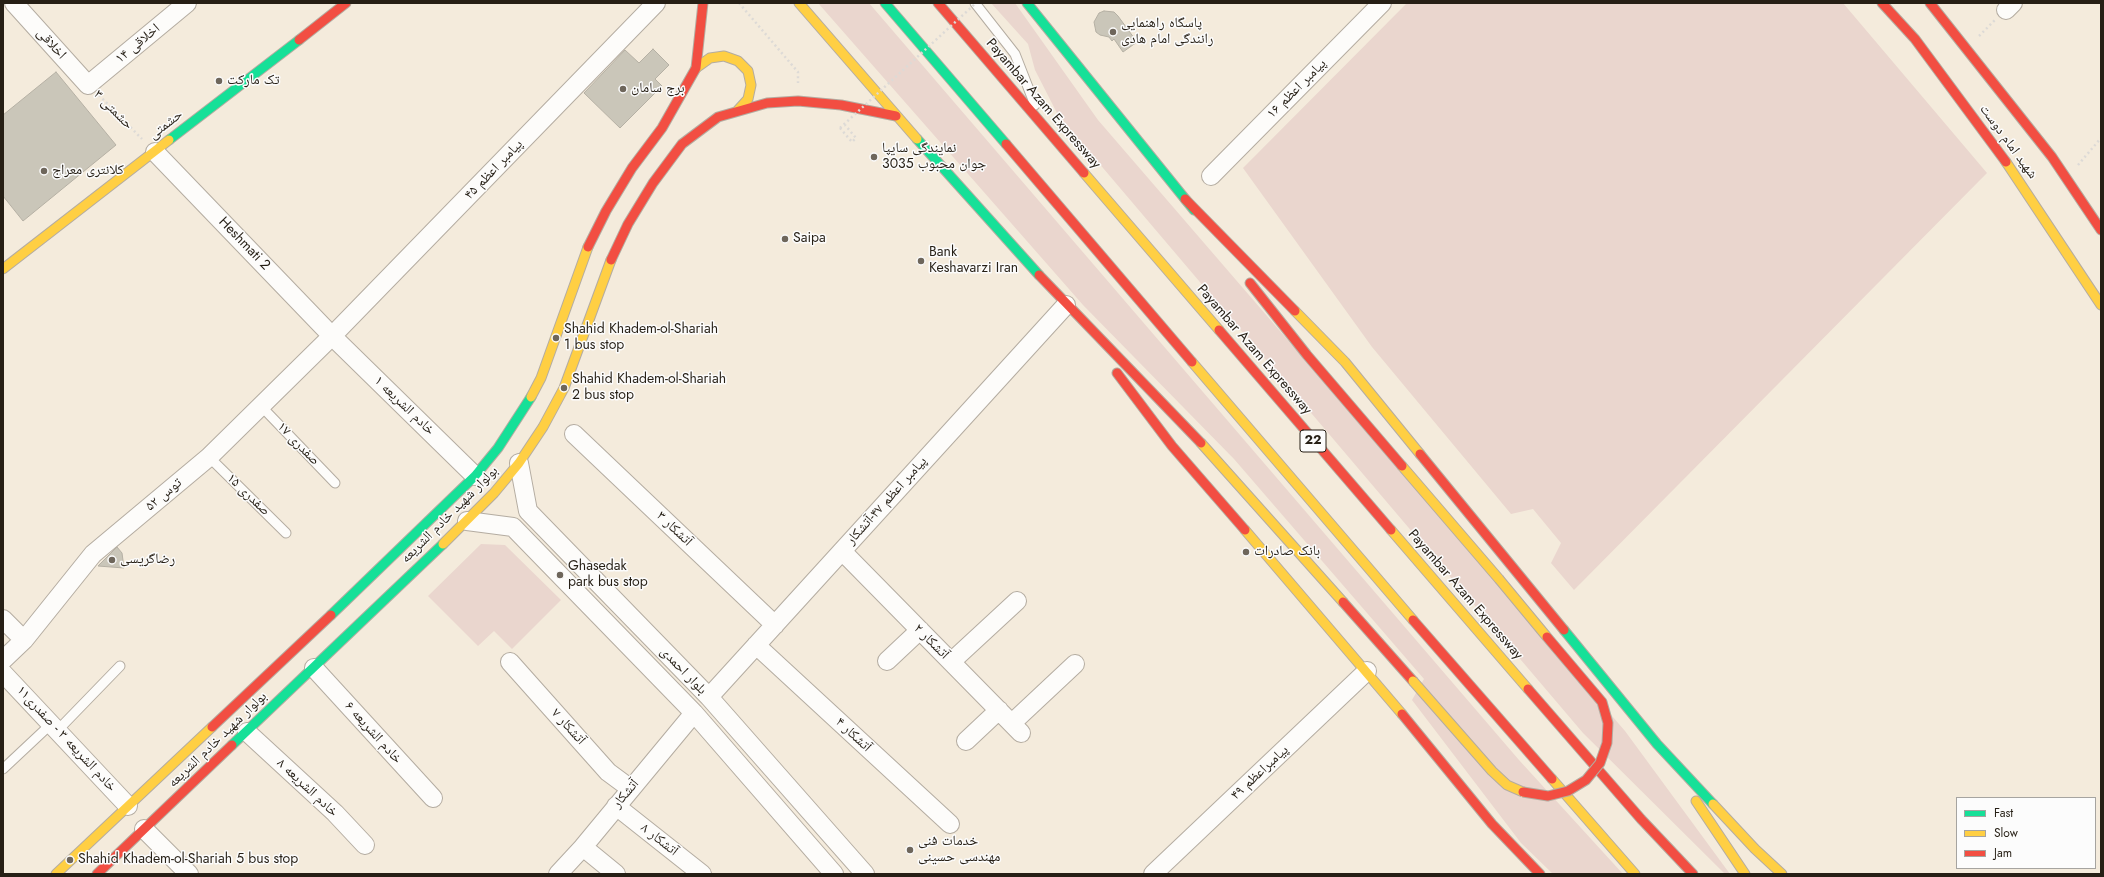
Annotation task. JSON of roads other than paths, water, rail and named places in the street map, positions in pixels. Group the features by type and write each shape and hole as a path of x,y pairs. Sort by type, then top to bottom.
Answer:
{"main road":[{"name":"حشمتی","path":"3,269 346,3"},
{"name":"بولوار شهید خادم الشریعه","path":"56,874 475,476 502,442 521,414 541,378 586,253 606,211 632,168 662,128 696,68 702,3"},
{"path":"799,3 896,116 1066,305 1184,424 1492,771 1507,785 1527,794 1548,796 1568,791 1586,780 1600,763 1607,744 1608,723 1602,702 1499,579 1307,356 1185,199 1027,3"},
{"path":"885,3 1413,620 1635,874"},
{"name":"Payambar Azam Expressway","path":"938,3 1454,604 1641,819 1693,874"},
{"name":"شهید امام دوست","path":"1882,3 1918,37 2020,181 2101,305"},
{"name":"شهید امام دوست","path":"1930,3 2052,157 2101,230"},
{"path":"1932,26 1943,18"},
{"path":"696,68 710,58 724,56 738,61 748,72 751,85 748,99 738,110"},
{"name":"بولوار شهید خادم الشریعه","path":"97,874 467,521 494,493 519,463 543,427 564,388 609,263 628,224 653,182 682,144 718,117 738,110 767,103 798,101 841,105 896,116"},
{"path":"1185,199 1345,362 1657,744 1755,849 1782,874"},
{"path":"1066,305 1172,446 1367,671 1492,824 1540,874"},
{"path":"1657,744 1745,874"}],"street":[{"name":"اخلاقی","path":"14,3 88,85"},
{"name":"اخلاقی ۱۴","path":"88,85 187,3"},
{"name":"پیامبر اعظم ۴۵","path":"332,336 656,3"},
{"name":"پیامبر اعظم ۱۶","path":"1211,176 1382,3"},
{"name":"Heshmati 2","path":"155,152 332,336"},
{"name":"پیامبر اعظم ۴۷-آتشکار","path":"709,697 1066,305"},
{"name":"توس ۵۲","path":"3,660 24,640 93,554 209,457 332,336"},
{"name":"خادم الشریعه ۱","path":"332,336 475,476"},
{"name":"آتشکار ۳","path":"574,434 775,625"},
{"path":"467,521 512,527 516,519 528,512 519,463"},
{"name":"بلوار احمدی","path":"528,512 709,697 865,874"},
{"name":"بلوار احمدی","path":"512,527 694,713 834,874"},
{"name":"آتشکار ۲","path":"842,551 1016,728 1075,664"},
{"path":"951,662 1017,601"},
{"path":"3,619 24,640"},
{"path":"887,661 920,630"},
{"name":"آتشکار ۴","path":"756,645 950,824"},
{"name":"آتشکار ۷","path":"510,662 608,772 630,789"},
{"name":"خادم الشریعه ۶","path":"314,668 433,798"},
{"name":"پیامبراعظم ۴۹","path":"1153,874 1367,671"},
{"name":"خادم الشریعه ۳ - صفدری۱۱","path":"3,673 128,806"},
{"path":"966,741 999,710"},
{"name":"آتشکار","path":"558,874 583,847 694,713"},
{"name":"خادم الشریعه ۸","path":"247,732 335,813 365,845"},
{"name":"آتشکار ۸","path":"616,806 702,874"},
{"path":"144,829 189,874"},
{"path":"583,847 616,874"}],"lane":[{"path":"975,3 1015,54 1042,125"},
{"name":"صفدری ۱۷","path":"261,406 335,483"},
{"name":"صفدری ۱۵","path":"209,457 286,533"},
{"path":"3,769 54,727 120,666"}],"place":[{"name":"پاسگاه راهنمایی رانندگی امام هادی","path":"1113,32"},
{"name":"تک مارکت","path":"219,81"},
{"name":"برج سامان","path":"623,89"},
{"name":"نمایندگی سایپا جوان محبوب 3035","path":"874,157"},
{"name":"کلانتری معراج","path":"44,171"},
{"name":"Saipa","path":"785,239"},
{"name":"Bank Keshavarzi Iran","path":"921,261"},
{"name":"Shahid Khadem-ol-Shariah 1 bus stop","path":"556,338"},
{"name":"Shahid Khadem-ol-Shariah 2 bus stop","path":"564,388"},
{"name":"بانک صادرات","path":"1246,552"},
{"name":"رضاگریسی","path":"112,560"},
{"name":"Ghasedak park bus stop","path":"560,575"},
{"name":"خدمات فنی مهندسی حسینی","path":"910,850"},
{"name":"Shahid Khadem-ol-Shariah 5 bus stop","path":"70,860"}]}
